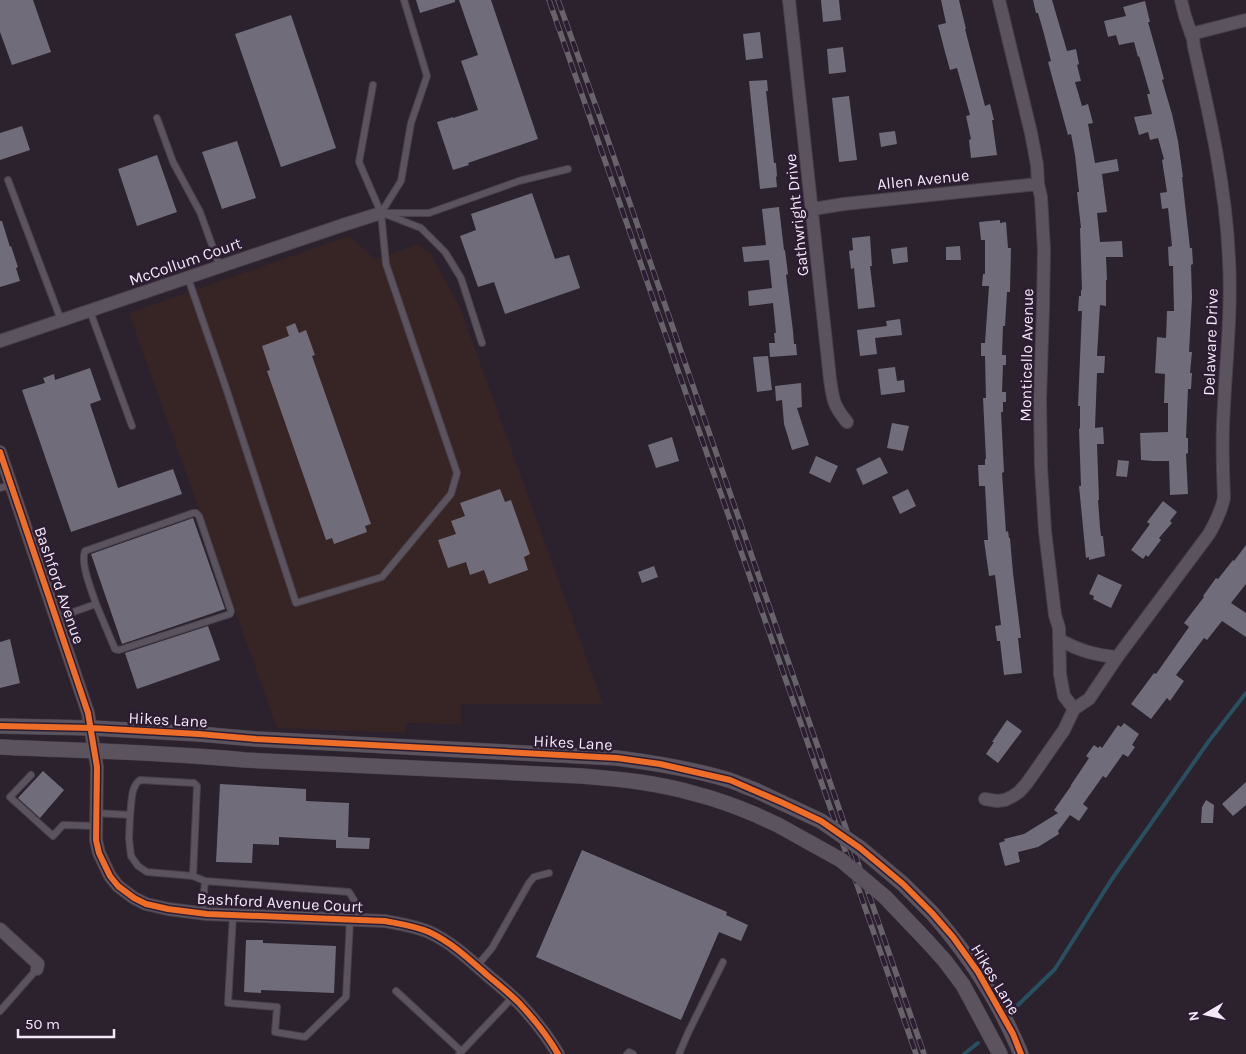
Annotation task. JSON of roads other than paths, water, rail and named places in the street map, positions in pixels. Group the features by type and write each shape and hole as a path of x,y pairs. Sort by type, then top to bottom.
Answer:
{"street":[{"name":"Gathwright Drive","path":"789,0 833,400 837,410 847,422"},
{"name":"Monticello Avenue","path":"999,0 1031,132 1037,165 1044,250 1044,308 1040,399 1041,468 1055,615 1059,628 1060,674 1064,696 1074,710"},
{"name":"Delaware Drive","path":"985,799 1005,800 1019,792 1027,782 1064,730 1074,710 1089,699 1117,657 1209,534 1217,521 1224,498 1222,428 1229,314 1229,260 1224,196 1211,120 1181,0"},
{"path":"1191,34 1246,20"},
{"name":"Allen Avenue","path":"813,209 844,204 1038,184"},
{"name":"McCollum Court","path":"0,341 381,213"},
{"name":"Bashford Avenue","path":"0,452 6,487 56,618 92,728"},
{"path":"1060,640 1075,648 1097,655 1117,657"},
{"name":"Hikes Lane","path":"0,726 92,728 256,739 618,758 660,764 730,780 821,821 860,848 903,884 953,937 978,972 1013,1034 1021,1054"},
{"name":"Bashford Avenue Court","path":"92,728 97,767 96,840 99,853 110,876 124,891 134,898 146,904 202,914 385,921 427,932 444,940 468,957 512,997 538,1024 558,1054"},
{"name":"Hikes Lane","path":"0,747 582,776 622,779 695,793 723,802 778,825 841,860 885,897 928,941 963,985 1000,1054"},
{"path":"0,929 38,964 37,969"}],"lane":[{"path":"381,213 401,181 411,123 427,76 404,0"},
{"path":"188,278 296,603 382,577 452,494 457,473 386,264 381,213 359,162 373,85"},
{"path":"157,118 173,162 200,212 220,267"},
{"path":"381,213 429,212 519,180 568,169"},
{"path":"8,180 61,320"},
{"path":"381,213 420,228 445,252 461,278 482,343"},
{"path":"90,311 132,426"},
{"path":"192,513 196,513 199,516 231,610 230,614 119,650 115,649 96,604 86,573 83,556 85,551 192,513"},
{"path":"56,618 96,604"},
{"path":"31,775 10,797 53,836 63,825 96,826"},
{"path":"194,876 197,786 194,782 140,780 133,787 130,815 130,856 138,866 147,872 194,876 205,881 349,892 354,900 346,997 305,1036 275,1032 277,1008 228,1003 233,916"},
{"path":"96,813 130,815"},
{"path":"477,966 492,948 534,877 549,873"},
{"path":"202,914 205,881"},
{"path":"679,1054 722,962"},
{"path":"0,1011 37,969"},
{"path":"396,991 460,1053 512,997"},
{"path":"627,1054 629,1052 633,1054"}],"waterway":[{"path":"1018,1005 1055,969 1112,879 1209,741 1246,693"},
{"path":"964,1054 978,1043"}],"railway":[{"path":"549,0 916,1054"},
{"path":"558,0 924,1054"}]}
